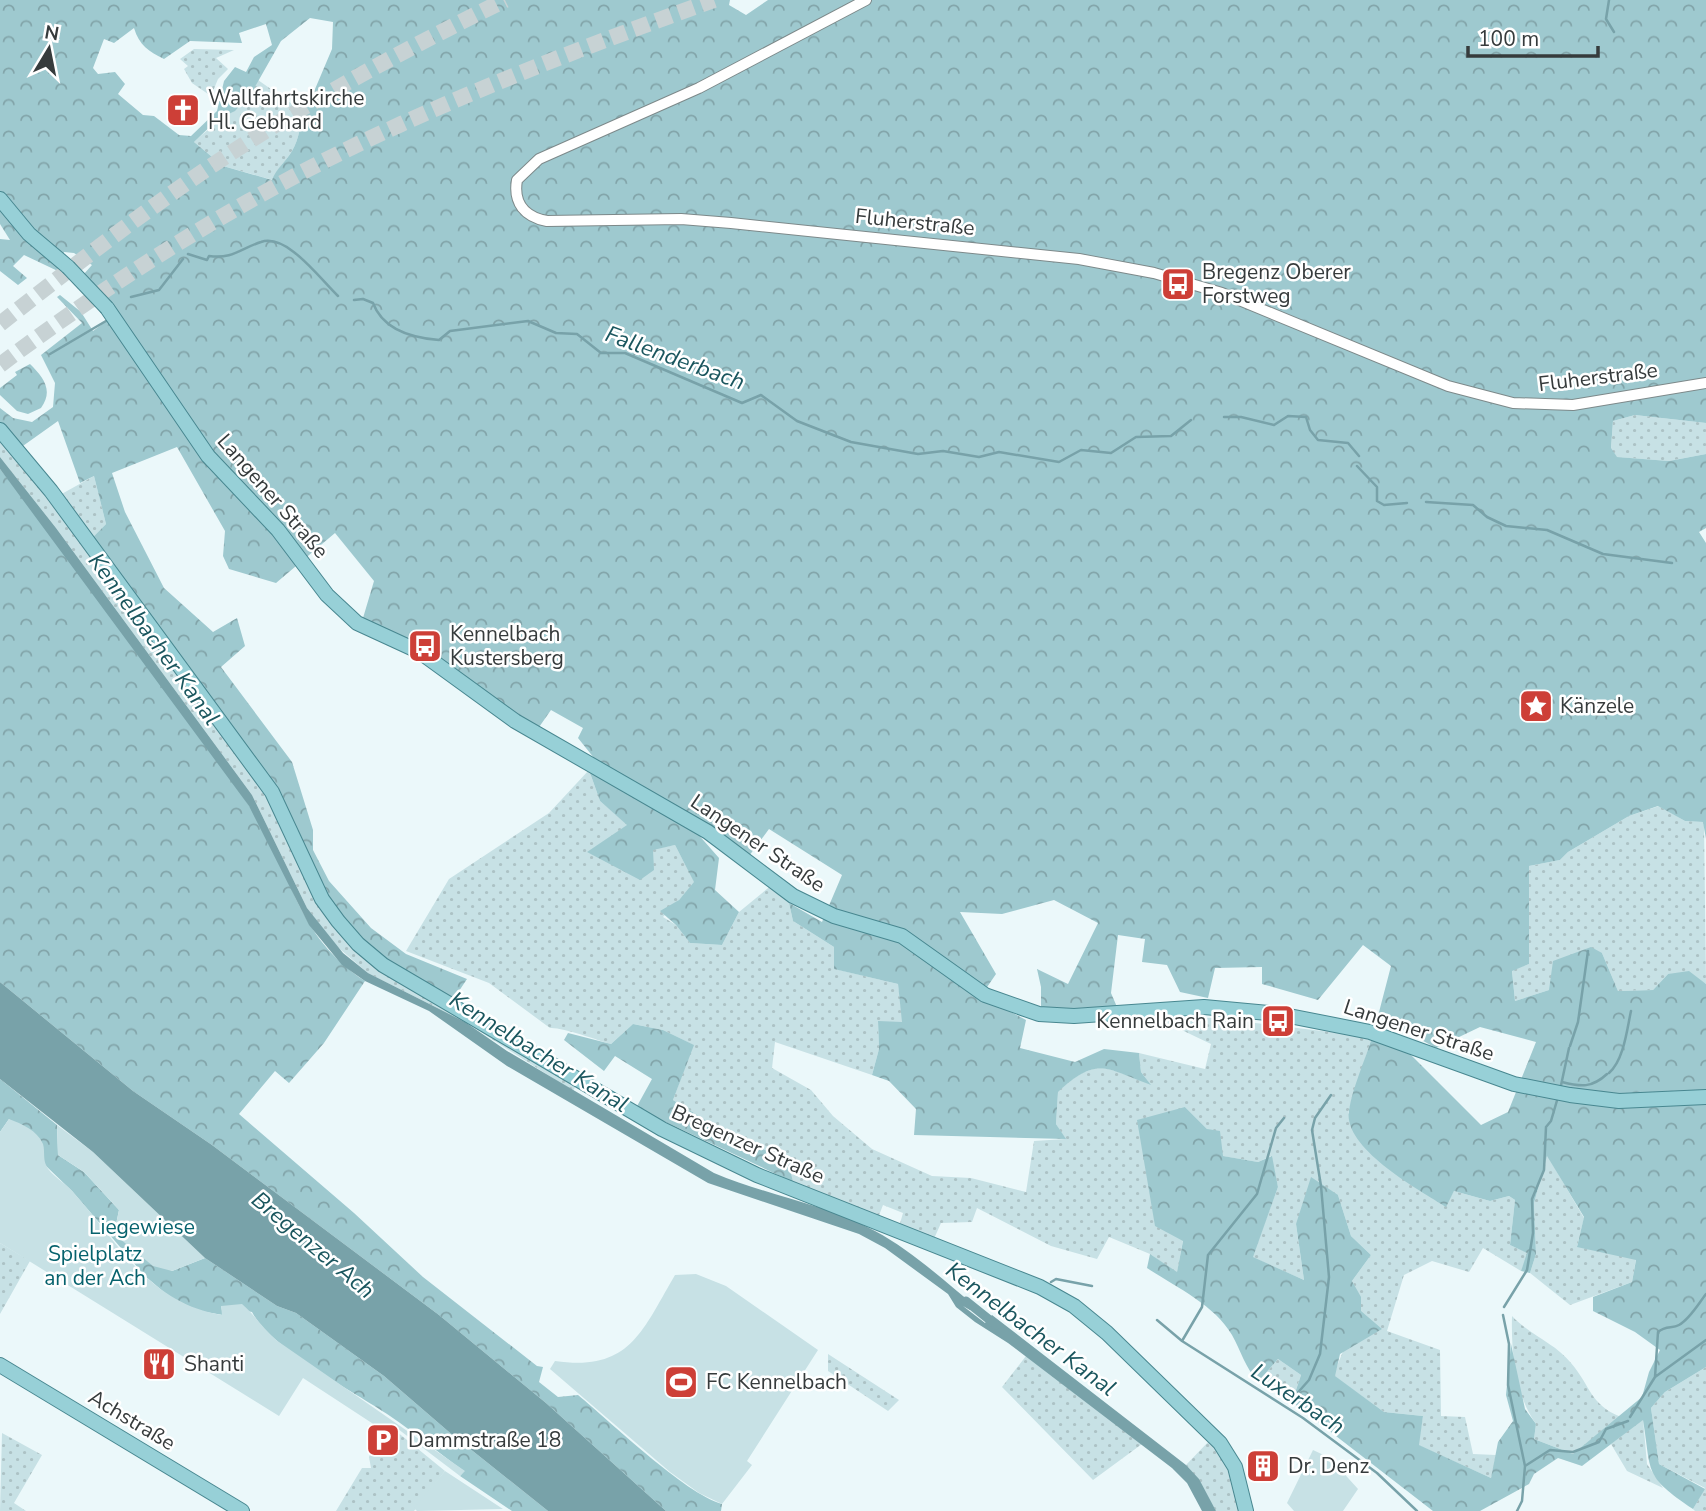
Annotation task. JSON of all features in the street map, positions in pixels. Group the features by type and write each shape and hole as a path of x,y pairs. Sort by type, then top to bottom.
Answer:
{"main road":[{"name":"Langener Straße","path":"0,199 29,234 68,267 107,308 208,456 278,530 341,610 375,633 421,652 515,721 708,832 812,907 902,936 985,995 1039,1014 1074,1016 1203,1007 1279,1014 1370,1032 1526,1086 1619,1101 1706,1097"},
{"name":"Bregenzer Straße","path":"4,433 51,491 272,792 322,899 358,944 383,965 662,1129 757,1175 1028,1282 1074,1306 1107,1333 1220,1443 1235,1467 1244,1492 1246,1511"},
{"name":"Achstraße","path":"0,1365 243,1511"}],"street":[{"name":"Fluherstraße","path":"866,0 699,88 539,159 517,180 517,199 528,215 547,221 655,219 731,223 1110,264 1192,282 1422,376 1482,397 1513,403 1573,405 1706,383"}],"green space":[{"path":"0,0 730,0 729,5 746,15 768,0 1706,0 1706,423 1635,415 1613,421 1611,448 1617,457 1669,461 1706,454 1706,528 1699,532 1706,543 1706,839 1703,822 1685,821 1658,806 1629,816 1568,852 1560,860 1529,866 1529,964 1512,971 1515,1001 1549,990 1553,961 1591,947 1602,953 1618,991 1653,990 1668,974 1689,971 1706,984 1706,1367 1665,1392 1651,1408 1659,1464 1705,1489 1693,1509 1665,1488 1653,1472 1643,1420 1582,1466 1558,1458 1534,1474 1529,1484 1480,1511 1433,1511 1292,1402 1301,1375 1278,1359 1258,1382 1225,1324 1205,1305 1147,1268 1150,1254 1177,1272 1183,1241 1155,1226 1137,1120 1185,1107 1207,1129 1220,1131 1223,1156 1258,1162 1272,1156 1278,1187 1253,1257 1304,1280 1296,1224 1311,1177 1338,1195 1351,1236 1371,1255 1352,1281 1361,1297 1361,1311 1382,1329 1340,1354 1335,1376 1384,1412 1423,1416 1419,1445 1491,1478 1498,1442 1513,1421 1506,1395 1511,1344 1525,1409 1536,1424 1534,1439 1573,1454 1642,1397 1649,1372 1660,1350 1635,1332 1593,1311 1593,1297 1632,1282 1636,1260 1577,1247 1584,1217 1547,1156 1534,1203 1536,1254 1530,1273 1521,1271 1527,1253 1510,1245 1515,1200 1509,1196 1490,1201 1454,1191 1446,1207 1384,1166 1357,1139 1350,1124 1351,1101 1372,1037 1405,1049 1481,1125 1508,1112 1536,1042 1480,1027 1436,1048 1378,1016 1391,966 1363,945 1318,1000 1262,984 1262,967 1215,968 1208,998 1180,992 1167,965 1142,962 1145,939 1118,935 1111,993 1117,1007 1041,1009 1041,987 1037,969 1068,984 1098,923 1054,900 1002,914 960,912 996,974 981,996 1026,1020 1020,1048 1075,1062 1104,1049 1139,1053 1141,1072 1151,1085 1112,1070 1093,1069 1083,1073 1058,1092 1056,1124 1066,1139 914,1135 916,1109 889,1081 872,1075 879,1049 878,1021 902,1022 898,984 834,969 834,947 793,921 789,903 822,922 842,875 769,829 749,856 602,768 578,738 583,728 551,710 537,730 429,650 427,643 405,638 363,618 374,581 335,533 276,583 229,569 223,556 225,531 177,447 112,473 125,512 164,588 213,632 237,618 245,646 221,667 292,762 313,830 313,850 329,881 371,928 406,954 467,979 453,1000 372,951 334,909 290,818 91,539 106,524 94,476 80,483 58,421 20,448 0,424 0,408 13,418 32,422 53,407 55,383 41,355 82,323 57,297 60,295 81,312 93,331 117,313 83,275 92,265 74,253 64,252 62,273 24,255 13,266 27,278 18,285 0,271 0,239 10,240 0,224","holes":["310,18 333,22 332,49 307,108 302,111 299,132 292,151 272,180 223,166 194,142 218,119 235,111 252,92 281,41","266,24 272,45 254,57 246,72 235,67 224,81 217,111 191,136 179,135 154,116 143,115 118,94 125,84 115,72 98,74 93,68 104,39 114,43 134,28 145,47 164,59 190,41 242,43 239,33"]},
{"path":"194,49 234,50 216,58 228,69 218,79 211,96 192,83 184,69 188,66 180,59"},
{"path":"258,80 302,111 294,146 273,180 223,166 194,142 237,106"},
{"path":"30,364 43,379 47,395 41,408 28,414 17,411 0,395 0,388 17,375 15,372"},
{"path":"1635,415 1706,423 1706,454 1669,461 1616,457 1611,449 1613,421"},
{"path":"0,436 265,790 330,918 577,1084 573,1091 465,1022 368,973 334,944 307,908 252,795 56,528 0,457"},
{"path":"0,469 128,635 250,807 308,922 341,963 365,981 324,1043 289,1083 275,1071 239,1114 354,1213 423,1277 537,1366 543,1367 539,1382 558,1397 578,1395 668,1472 706,1497 722,1504 721,1511 666,1511 546,1403 439,1315 212,1145 133,1091 0,982"},
{"path":"94,476 106,524 91,539 58,496"},
{"path":"589,770 600,801 628,825 588,852 653,849 675,845 695,883 663,917 676,925 690,943 722,945 739,912 773,884 789,903 793,921 834,947 835,969 898,984 903,1022 878,1022 879,1049 872,1075 775,1042 772,1068 811,1090 833,1116 872,1149 932,1176 971,1178 1026,1192 1034,1141 1065,1139 1056,1124 1058,1091 1072,1080 1093,1069 1102,1068 1150,1084 1141,1072 1139,1053 1205,1069 1211,1044 1167,1023 1170,1017 1214,1018 1372,1037 1348,1113 1445,1206 1454,1191 1490,1201 1509,1196 1515,1200 1510,1245 1528,1253 1521,1271 1483,1248 1469,1272 1432,1261 1404,1275 1387,1331 1440,1350 1441,1416 1465,1417 1473,1454 1496,1455 1491,1478 1418,1445 1423,1416 1384,1412 1334,1376 1357,1317 1359,1305 1352,1281 1371,1255 1351,1236 1338,1195 1296,1224 1304,1280 1252,1257 1278,1187 1271,1156 1258,1162 1222,1156 1207,1129 1185,1107 1183,1240 1177,1273 1150,1254 1109,1237 1097,1259 1051,1246 977,1208 972,1222 941,1223 933,1241 899,1227 903,1213 883,1205 878,1218 793,1182 776,1154 738,1140 673,1100 693,1045 663,1030 633,1024 611,1044 550,1028 489,983 406,951 449,879 549,813"},
{"path":"589,770 697,833 719,858 715,890 739,912 722,945 690,943 660,911 679,900 694,882 675,845 653,850 654,870 640,880 587,852 627,825 600,801"},
{"path":"1659,806 1685,821 1704,822 1706,984 1692,976 1668,974 1653,990 1618,991 1602,953 1549,990 1515,1001 1512,970 1529,964 1529,866 1560,860 1568,852 1629,816"},
{"path":"633,1024 663,1030 694,1045 673,1100 738,1140 776,1154 788,1162 793,1182 636,1108 652,1079 615,1056 604,1071 564,1040 568,1033 611,1044"},
{"path":"0,1079 57,1125 58,1155 84,1172 119,1210 114,1234 172,1271 205,1258 277,1306 296,1313 384,1376 548,1511 512,1511 460,1476 464,1471 399,1423 294,1354 262,1326 252,1312 221,1306 223,1315 200,1311 172,1299 145,1276 72,1191 46,1166 9,1119 0,1132"},
{"name":"Spielplatz an der Ach","path":"9,1119 24,1125 37,1135 43,1144 48,1169 70,1189 121,1250 154,1284 174,1298 222,1315 221,1306 242,1304 276,1340 465,1471 460,1476 398,1429 395,1432 385,1426 381,1429 303,1378 279,1416 0,1243 0,1132"},
{"name":"Liegewiese","path":"57,1125 93,1152 205,1258 172,1271 153,1266 114,1234 119,1210 84,1172 58,1155"},
{"path":"1547,1155 1584,1218 1577,1246 1636,1259 1632,1282 1570,1305 1530,1273 1536,1254 1534,1203"},
{"path":"0,1243 30,1261 0,1314"},
{"name":"FC Kennelbach","path":"696,1274 726,1286 818,1350 747,1461 752,1465 722,1504 699,1493 670,1472 550,1369 555,1361 580,1363 601,1360 617,1353 631,1343 642,1330 675,1275"},
{"path":"1512,1316 1565,1356 1596,1400 1621,1417 1573,1454 1534,1439 1536,1424 1523,1400 1516,1372"},
{"path":"828,1354 899,1400 888,1411 828,1371"},
{"path":"1026,1356 1142,1444 1093,1480 1002,1387"},
{"path":"1278,1359 1301,1375 1292,1402 1258,1382"},
{"path":"1706,1367 1706,1511 1695,1511 1693,1509 1705,1488 1659,1464 1651,1408 1665,1392"},
{"path":"1643,1419 1647,1464 1663,1488 1627,1471 1611,1444"},
{"path":"396,1431 445,1471 414,1511 336,1511 362,1468 371,1468 369,1457 373,1448 382,1453"},
{"path":"2,1433 42,1455 14,1503 26,1511 0,1511"},
{"path":"1210,1440 1228,1469 1239,1511 1216,1511 1186,1465"},
{"path":"1313,1450 1330,1458 1358,1489 1343,1511 1294,1511 1287,1503"},
{"path":"445,1471 503,1509 417,1511 414,1508"}],"water":[{"path":"0,457 56,528 252,795 307,908 343,953 368,973 465,1022 507,1051 714,1173 836,1214 875,1231 901,1247 974,1305 970,1310 963,1306 985,1323 992,1315 1186,1465 1199,1479 1216,1511 1202,1511 1187,1483 1172,1468 1008,1343 975,1322 956,1307 948,1294 885,1248 859,1234 708,1183 507,1066 429,1011 365,981 342,965 309,925 249,806 0,469"},
{"name":"Bregenzer Ach","path":"0,982 133,1091 212,1145 439,1315 546,1403 666,1511 548,1511 384,1376 296,1313 277,1306 205,1258 93,1152 0,1079"}],"waterway":[{"path":"1609,0 1606,19 1614,32"},
{"name":"Fallenderbach","path":"188,254 207,260 209,256 231,255 261,242 271,241 281,244 302,259 338,296"},
{"name":"Fallenderbach","path":"131,297 159,290 183,259"},
{"name":"Fallenderbach","path":"354,300 363,299 373,303 384,320 400,331 429,339 439,340 450,331 528,321 556,333 577,334 601,353 625,353 742,403 761,395 797,421 851,442 918,454 943,451 979,457 999,452 1059,462 1081,450 1111,453 1136,437 1171,436 1191,420"},
{"name":"Fallenderbach","path":"50,354 106,321"},
{"name":"Fallenderbach","path":"1224,417 1241,417 1274,425 1288,416 1306,417 1310,430 1318,440 1348,443 1359,456"},
{"name":"Fallenderbach","path":"1357,466 1377,487 1377,501 1384,505 1407,503"},
{"name":"Fallenderbach","path":"1426,502 1473,505 1487,517 1506,526 1547,530 1603,554 1672,563"},
{"path":"1570,1046 1578,1022 1588,951"},
{"path":"1609,1073 1621,1052 1631,1011"},
{"path":"1560,1090 1569,1048"},
{"path":"1562,1082 1586,1085 1607,1074"},
{"path":"1293,1398 1309,1380 1320,1354 1329,1277 1321,1186 1312,1130 1315,1118 1331,1095"},
{"path":"1504,1307 1527,1270 1533,1233 1532,1199 1544,1170 1546,1127 1551,1121 1558,1097"},
{"path":"1182,1341 1202,1307 1208,1255 1257,1194 1276,1128 1284,1118"},
{"name":"Luxerbach","path":"1051,1282 1056,1279 1092,1286"},
{"name":"Luxerbach","path":"1630,1417 1655,1377 1658,1332 1683,1322 1706,1294"},
{"name":"Kennelbacher Kanal","path":"966,1301 996,1325"},
{"path":"1503,1315 1509,1344 1508,1385 1525,1466"},
{"name":"Luxerbach","path":"1157,1320 1182,1341 1303,1418 1377,1473 1417,1511"},
{"path":"1655,1377 1706,1340"},
{"name":"Luxerbach","path":"1517,1511 1522,1501 1525,1466 1550,1450 1573,1452 1599,1442 1606,1429 1628,1421"}],"tunnel":[{"path":"0,324 130,223 232,152 355,78 505,0"},
{"path":"0,365 83,305 168,249 301,173 482,89 714,0"}],"place":[{"name":"Wallfahrtskirche Hl. Gebhard","path":"183,110"},
{"name":"Bregenz Oberer Forstweg","path":"1178,284"},
{"name":"Kennelbach Kustersberg","path":"425,646"},
{"name":"Känzele","path":"1536,706"},
{"name":"Kennelbach Rain","path":"1278,1021"},
{"name":"Shanti","path":"159,1364"},
{"name":"FC Kennelbach","path":"681,1382"},
{"name":"Dammstraße 18","path":"383,1440"},
{"name":"Dr. Denz","path":"1263,1466"}]}
